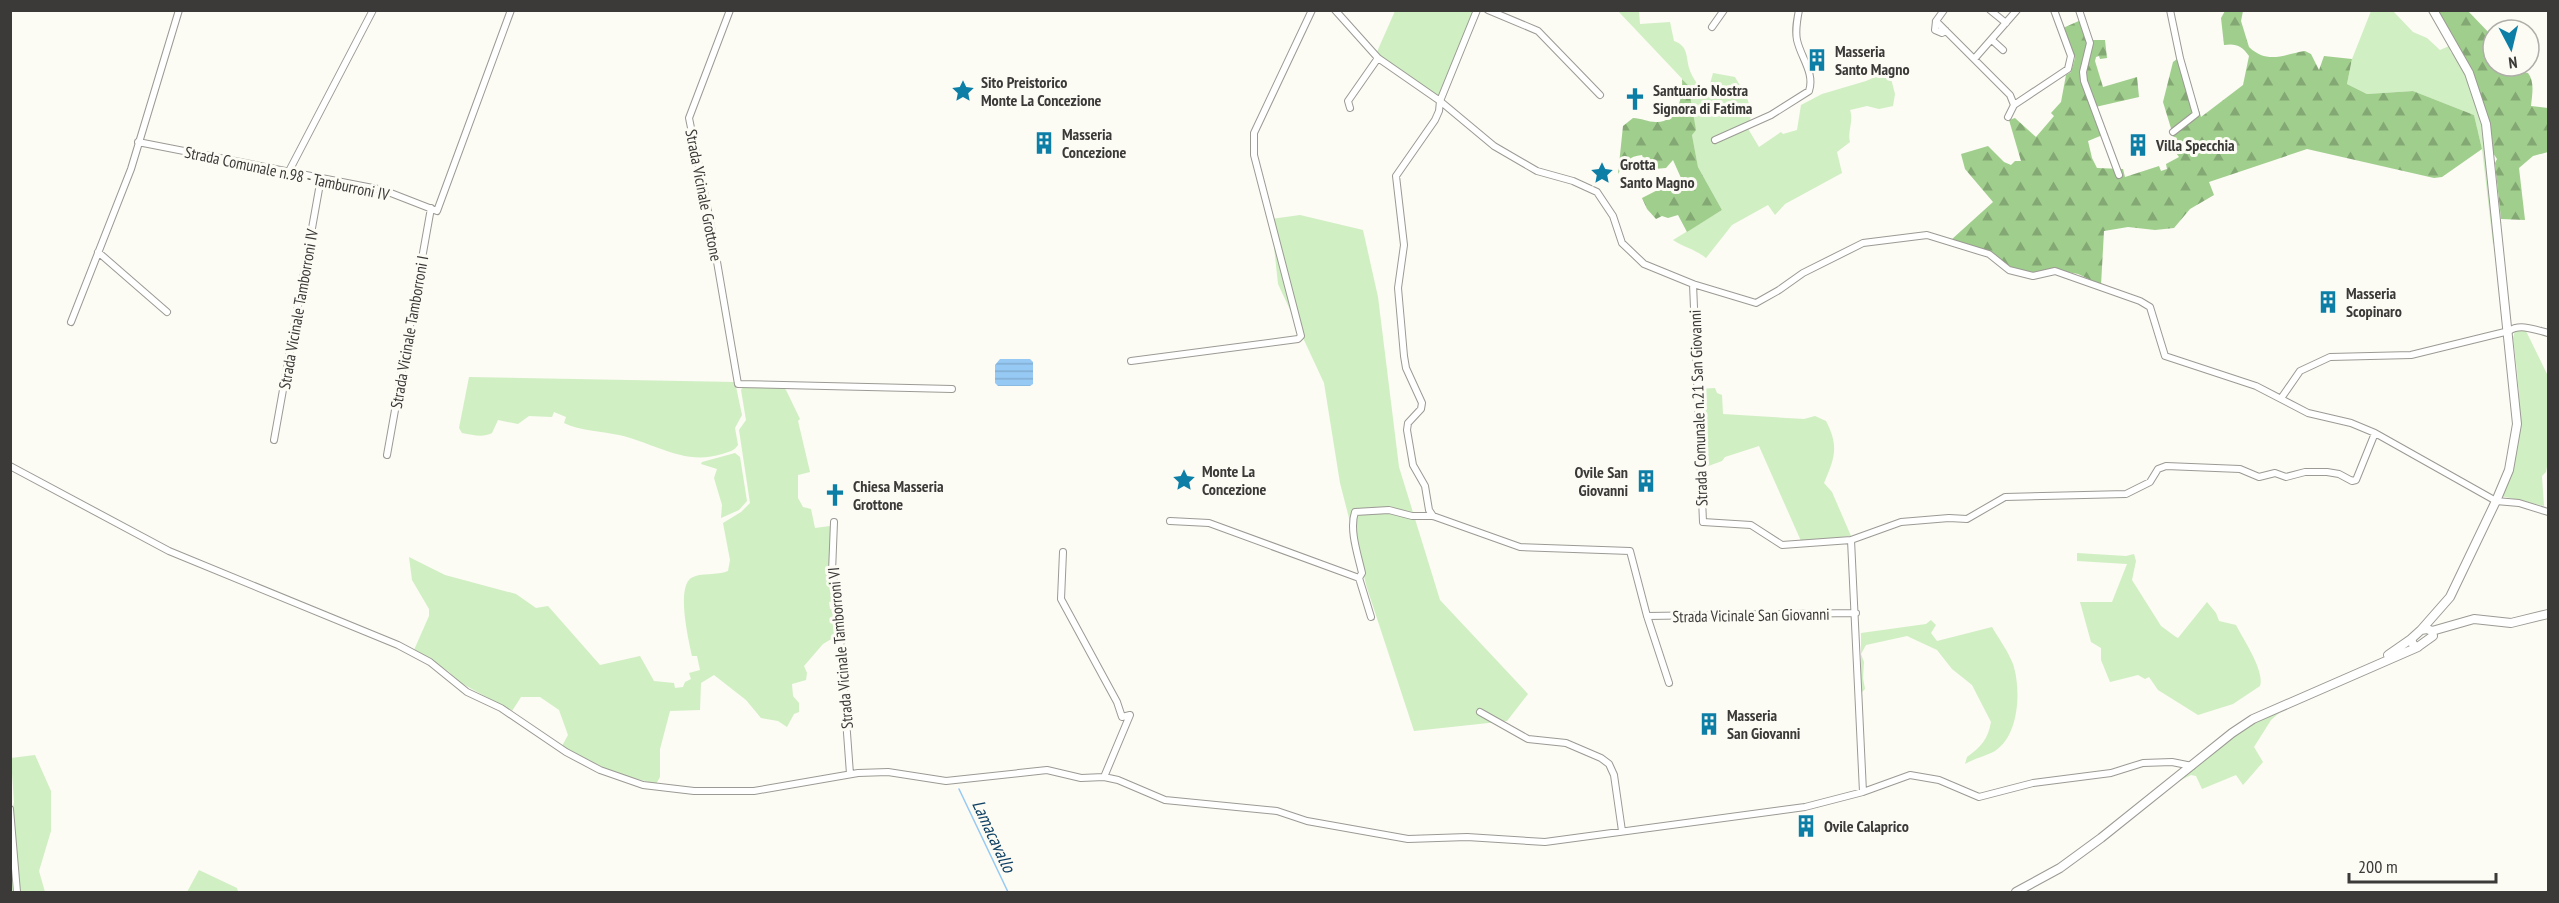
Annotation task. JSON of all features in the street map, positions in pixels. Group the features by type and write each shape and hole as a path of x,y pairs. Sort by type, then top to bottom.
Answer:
{"street":[{"path":"71,322 131,169 179,10"},
{"path":"289,172 373,10"},
{"path":"431,208 437,211 511,10"},
{"name":"Strada Vicinale Grottone","path":"730,10 689,118 710,221 738,384 952,389"},
{"path":"1131,361 1298,339 1301,336 1254,155 1254,133 1312,10"},
{"path":"1335,10 1378,58 1440,101 1494,146 1537,171 1573,181 1597,192 1613,216 1622,243 1644,264 1693,284 1756,303 1803,273 1863,243 1927,235 1989,254 2009,270 2033,276 2055,271 2140,301 2150,307 2165,356 2256,386 2308,412 2351,423 2375,433 2496,501 2519,503 2548,512"},
{"path":"1433,516 1429,510 1425,486 1413,465 1407,430 1408,423 1421,409 1422,403 1406,368 1404,357 1398,288 1404,245 1396,180 1398,173 1435,120 1440,101 1477,10"},
{"path":"1488,10 1538,31 1600,95"},
{"path":"1712,27 1724,10"},
{"path":"1715,140 1771,115 1809,91 1811,76 1797,41 1796,27 1799,10"},
{"path":"1944,10 1936,21 1976,58 1984,71 2010,95 2014,105"},
{"path":"1990,10 2006,23"},
{"path":"1976,58 2017,10"},
{"path":"2008,117 2014,105 2068,69 2071,56 2054,10"},
{"path":"2079,10 2090,43 2083,72 2084,81 2119,175"},
{"path":"2170,10 2180,58 2196,114 2173,132"},
{"path":"2374,664 2411,639 2450,597 2509,470 2517,424 2511,330 2486,124 2469,73 2433,10"},
{"path":"1992,40 2003,50"},
{"path":"1350,108 1348,101 1378,58"},
{"name":"Strada Comunale n.98 - Tamburroni IV","path":"138,142 383,190 431,208"},
{"name":"Strada Vicinale Tamborroni IV","path":"274,440 321,178"},
{"name":"Strada Vicinale Tamborroni I","path":"387,455 431,208"},
{"path":"98,252 167,312"},
{"name":"Strada Comunale n.21 San Giovanni","path":"1693,284 1702,522 1751,525 1782,545 1851,540 1901,522 1949,518 1967,519 2005,497 2126,494 2150,482 2158,469 2166,466 2240,469 2259,477 2276,473 2286,477 2305,472 2327,472 2339,474 2352,481 2356,480 2375,433"},
{"path":"2282,397 2300,371 2330,357 2411,355 2527,327 2548,333"},
{"path":"10,466 169,551 398,645 430,662 467,692 501,708 566,752 600,770 643,785 694,791 754,791 850,774 888,772 946,781 1047,770 1081,778 1104,777 1118,780 1165,800 1277,812 1307,821 1408,839 1467,837 1545,842 1805,807 1863,792 1910,775 1939,780 1979,798 2033,783 2111,773 2143,763 2172,762 2192,766"},
{"path":"1371,617 1359,578 1362,573 1354,531 1355,512 1389,510 1425,518 1433,516 1520,547 1630,551 1647,616 1669,683"},
{"name":"Strada Vicinale Tamborroni VI","path":"834,522 832,572 837,596 850,774"},
{"path":"1170,522 1209,523 1359,578"},
{"path":"1851,540 1863,792"},
{"path":"1063,552 1061,599 1122,717 1130,714 1104,777"},
{"name":"Strada Vicinale San Giovanni","path":"1647,616 1856,613"},
{"path":"2432,632 2436,614"},
{"path":"2021,891 2060,868 2253,719 2374,664 2418,647 2432,632 2445,627 2474,619 2523,622 2548,614"},
{"path":"2421,630 2432,632"},
{"path":"2411,639 2412,645 2418,647"},
{"path":"1480,712 1528,739 1566,743 1601,758 1609,764 1614,775 1622,831"},
{"path":"10,809 17,892"}],"green space":[{"path":"1395,11 1475,11 1440,101 1376,54"},
{"path":"1618,11 1639,11 1640,24 1670,22 1674,41 1684,49 1690,72 1706,98 1713,73 1735,77 1750,107 1751,114 1747,127 1759,147 1781,132 1783,134 1797,130 1801,105 1822,94 1866,81 1889,71 1895,94 1893,106 1879,109 1867,106 1850,110 1850,142 1837,152 1842,173 1785,204 1775,215 1768,205 1732,225 1706,258 1673,240 1722,210 1698,167 1692,135 1688,85"},
{"path":"2225,11 2243,11 2241,21 2249,47 2263,56 2276,57 2305,51 2311,54 2319,70 2324,56 2352,59 2347,84 2367,94 2413,91 2474,115 2482,149 2442,177 2434,178 2307,149 2209,182 2214,195 2190,209 2174,228 2155,230 2128,227 2104,231 2101,285 2078,274 2057,270 2026,273 2011,267 1988,251 1951,240 1993,202 1965,169 1961,154 1988,146 2004,162 2011,165 2015,161 2021,161 2009,120 2015,118 2036,137 2054,116 2051,113 2061,102 2066,75 2071,72 2075,58 2063,28 2081,20 2088,40 2105,40 2107,58 2100,59 2099,56 2095,61 2103,87 2137,77 2139,97 2091,108 2105,134 2088,141 2092,158 2097,168 2123,169 2125,177 2159,166 2161,171 2167,169 2166,164 2179,157 2174,150 2177,148 2163,102 2173,62 2177,59 2183,61 2201,117 2243,85 2249,56 2238,46 2224,45 2221,18"},
{"path":"2371,11 2393,11 2413,32 2427,38 2440,50 2449,46 2451,53 2454,52 2471,88 2481,123 2497,242 2493,244 2482,149 2474,115 2413,91 2367,94 2347,84 2352,59"},
{"path":"2436,11 2468,11 2481,25 2481,78 2530,78 2531,106 2548,108 2548,152 2533,156 2519,168 2525,220 2501,219 2495,163 2497,159 2493,153 2487,119"},
{"path":"1682,79 1688,85 1696,130 1692,135 1698,167 1722,210 1687,232 1678,215 1668,218 1662,216 1656,219 1647,209 1642,198 1681,178 1673,160 1666,168 1654,169 1645,163 1642,155 1637,156 1627,161 1618,174 1623,126 1633,118 1656,122 1669,118 1678,108"},
{"path":"1300,215 1363,230 1378,297 1399,467 1440,600 1528,694 1507,721 1414,731 1367,588 1340,483 1324,383 1278,284 1271,219"},
{"path":"2525,329 2548,376 2548,461 2546,472 2542,476 2544,506 2501,496 2514,455 2519,418 2513,338 2515,331"},
{"path":"469,377 735,382 742,415 735,428 738,445 729,452 708,457 682,455 619,435 570,426 564,423 566,417 554,412 552,417 529,416 518,424 498,420 492,433 485,435 462,433 459,428"},
{"path":"743,387 783,387 786,390 800,419 798,421 810,472 798,475 798,498 803,507 811,509 815,528 830,526 833,601 829,602 830,609 833,609 837,616 838,640 833,638 823,644 804,666 807,673 806,680 792,684 793,696 799,703 799,712 794,714 787,727 778,721 761,718 746,700 714,675 701,683 700,710 670,711 660,749 660,777 656,784 612,772 562,746 568,735 559,710 540,697 521,697 512,711 461,683 448,671 414,650 429,616 429,609 412,580 409,557 445,575 516,594 536,608 548,606 600,665 640,656 654,681 674,683 675,688 683,687 685,682 691,679 689,673 700,670 697,656 692,656 686,628 684,593 687,584 695,576 728,571 730,560 723,523 741,512 750,503 739,430 746,420 741,390"},
{"path":"1715,388 1717,393 1722,395 1723,414 1804,419 1815,416 1826,421 1833,438 1834,452 1824,483 1832,492 1851,536 1801,541 1759,446 1725,457 1722,461 1703,468 1698,389"},
{"path":"735,453 740,457 747,501 739,510 721,518 722,505 714,478 717,469 701,464"},
{"path":"2077,553 2126,556 2134,554 2136,561 2132,580 2161,626 2178,638 2207,602 2219,621 2236,625 2256,664 2261,680 2260,686 2233,704 2198,715 2158,690 2149,677 2145,679 2138,675 2110,682 2101,660 2101,648 2091,642 2080,602 2112,602 2127,564 2077,561"},
{"path":"1931,620 1936,625 1931,633 1937,641 1992,627 2009,654 2016,674 2016,710 2009,734 1995,751 1965,764 1967,757 1986,738 1991,722 1972,685 1952,669 1937,650 1907,636 1866,645 1861,654 1861,633 1926,624"},
{"path":"1861,654 1864,662 1865,689 1862,692 1861,733"},
{"path":"2277,710 2279,713 2271,720 2254,747 2263,762 2243,785 2236,775 2202,789 2196,776 2191,775 2175,783 2230,736"},
{"path":"35,755 51,791 51,831 39,871 45,892 11,892 10,827 14,802 11,758"},
{"path":"199,870 237,888 238,892 187,892"}],"water":[{"path":"1000,359 1030,359 1033,362 1033,384 1030,386 998,386 995,383 995,365"}],"waterway":[{"name":"Lamacavallo","path":"959,789 1008,892"}],"place":[{"name":"Masseria Santo Magno","path":"1817,60"},
{"name":"Sito Preistorico Monte La Concezione","path":"963,91"},
{"name":"Santuario Nostra Signora di Fatima","path":"1635,99"},
{"name":"Masseria Concezione","path":"1044,143"},
{"name":"Villa Specchia","path":"2138,145"},
{"name":"Grotta Santo Magno","path":"1602,173"},
{"name":"Masseria Scopinaro","path":"2328,302"},
{"name":"Monte La Concezione","path":"1184,480"},
{"name":"Ovile San Giovanni","path":"1646,481"},
{"name":"Chiesa Masseria Grottone","path":"835,495"},
{"name":"Masseria San Giovanni","path":"1709,724"},
{"name":"Ovile Calaprico","path":"1806,826"}]}
